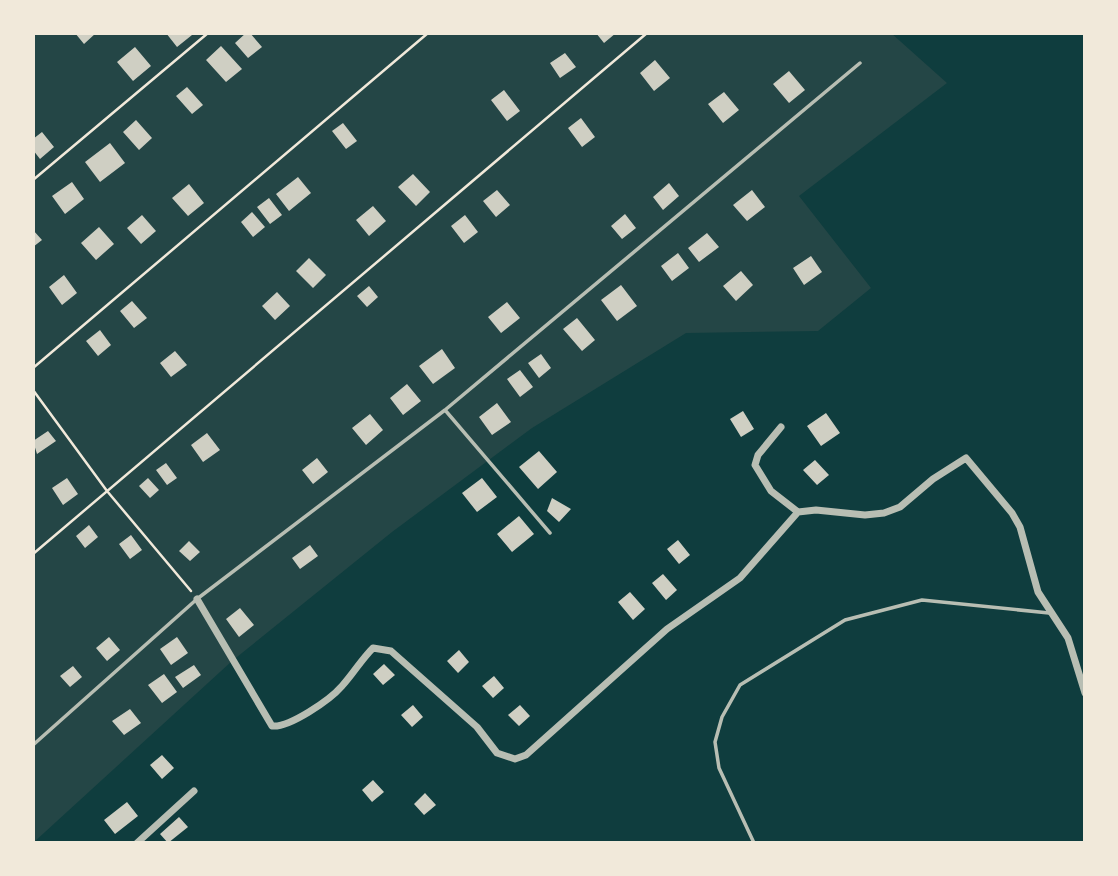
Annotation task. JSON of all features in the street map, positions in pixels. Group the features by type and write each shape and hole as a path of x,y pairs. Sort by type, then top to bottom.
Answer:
{"street":[{"path":"781,427 758,455 755,465 771,491 798,512 884,513 900,508 933,479 966,458 1012,513 1020,527 1038,592 1049,613 1059,622 1068,638 1085,693"},
{"path":"197,599 272,726 281,727 292,722 341,688 373,648 380,648 391,652 477,727 497,753 515,759 526,755 667,629 740,578 798,512"},
{"path":"137,843 194,791"}],"lane":[{"path":"33,745 197,599 445,410 860,64"},
{"path":"445,410 550,533"},
{"path":"754,843 719,768 715,742 722,717 740,685 845,620 922,600 1049,613"}],"path":[{"path":"33,180 208,33"},
{"path":"33,368 428,33"},
{"path":"33,554 647,33"},
{"path":"33,390 107,491 197,599"}],"shaded area":[{"path":"33,33 891,33 947,83 799,196 871,288 818,331 686,333 532,428 392,532 232,661 33,843"}],"building":[{"path":"75,33 96,33 84,44"},
{"path":"166,33 191,33 192,35 177,47"},
{"path":"246,33 250,33 262,47 248,58 235,43"},
{"path":"596,33 616,33 604,43"},
{"path":"221,46 242,69 226,82 206,60"},
{"path":"135,47 151,66 133,81 117,62"},
{"path":"565,53 576,67 560,78 550,63"},
{"path":"655,60 670,78 654,91 640,73"},
{"path":"789,71 805,90 789,103 773,84"},
{"path":"187,87 203,105 192,114 176,96"},
{"path":"504,90 520,111 507,121 491,100"},
{"path":"724,92 739,110 723,123 708,104"},
{"path":"581,118 595,137 582,147 568,128"},
{"path":"136,120 152,138 139,150 123,132"},
{"path":"343,123 357,141 346,149 332,131"},
{"path":"42,132 54,147 40,159 33,150 33,139"},
{"path":"110,143 125,163 100,182 85,162"},
{"path":"413,174 430,192 416,206 398,187"},
{"path":"298,177 311,193 289,211 276,194"},
{"path":"72,182 84,199 65,214 52,196"},
{"path":"669,183 679,196 663,210 653,197"},
{"path":"189,184 204,203 188,216 172,198"},
{"path":"497,190 510,205 496,217 483,201"},
{"path":"752,190 765,207 747,221 733,205"},
{"path":"269,198 282,215 270,224 257,207"},
{"path":"373,206 386,221 369,236 356,220"},
{"path":"252,212 265,227 253,237 241,222"},
{"path":"625,214 636,228 622,239 611,226"},
{"path":"142,215 156,231 141,244 127,228"},
{"path":"465,215 478,232 464,243 451,226"},
{"path":"99,227 114,244 96,260 81,243"},
{"path":"33,230 42,240 33,247"},
{"path":"707,233 719,247 699,262 688,248"},
{"path":"678,253 689,268 672,281 661,266"},
{"path":"811,256 822,272 804,285 793,268"},
{"path":"309,258 326,275 313,288 296,271"},
{"path":"741,271 753,285 736,301 723,286"},
{"path":"64,275 77,293 62,305 49,287"},
{"path":"621,285 637,306 617,321 601,300"},
{"path":"369,286 378,297 367,307 357,296"},
{"path":"277,292 290,306 275,320 262,306"},
{"path":"132,301 147,318 134,328 120,311"},
{"path":"507,302 520,318 501,333 488,317"},
{"path":"577,318 595,340 582,351 563,329"},
{"path":"100,330 111,345 98,356 86,341"},
{"path":"442,349 455,368 433,384 419,366"},
{"path":"175,351 187,365 171,377 160,363"},
{"path":"541,354 551,368 539,378 528,363"},
{"path":"520,370 533,387 520,397 507,379"},
{"path":"407,384 421,401 403,415 390,398"},
{"path":"497,403 511,422 492,435 479,417"},
{"path":"743,411 754,429 741,437 730,419"},
{"path":"826,413 840,433 821,446 807,426"},
{"path":"370,414 383,430 366,445 352,428"},
{"path":"48,431 56,441 37,454 33,441"},
{"path":"207,433 220,450 203,462 191,445"},
{"path":"539,451 557,472 538,489 519,467"},
{"path":"317,458 328,472 313,484 302,470"},
{"path":"815,460 829,475 817,485 803,470"},
{"path":"166,463 177,478 167,485 156,470"},
{"path":"67,478 78,494 63,505 52,488"},
{"path":"148,478 159,490 150,498 139,486"},
{"path":"482,478 497,497 477,512 462,493"},
{"path":"552,498 571,509 559,522 547,511"},
{"path":"519,516 534,534 512,552 497,534"},
{"path":"89,525 98,537 85,548 76,536"},
{"path":"131,535 142,550 130,559 119,544"},
{"path":"678,540 690,555 679,564 667,549"},
{"path":"189,541 200,552 190,561 179,551"},
{"path":"310,545 318,556 300,569 292,558"},
{"path":"663,574 677,590 666,600 652,583"},
{"path":"630,592 645,609 633,620 618,602"},
{"path":"240,608 254,625 239,637 226,619"},
{"path":"109,637 120,650 107,661 96,648"},
{"path":"177,637 188,653 171,665 160,649"},
{"path":"459,650 469,662 458,673 447,661"},
{"path":"384,664 395,675 383,685 373,674"},
{"path":"194,665 201,675 183,688 175,677"},
{"path":"73,666 82,677 70,687 60,676"},
{"path":"164,674 177,692 162,703 148,685"},
{"path":"494,676 504,688 493,698 482,686"},
{"path":"413,705 423,717 412,727 401,715"},
{"path":"520,705 530,716 519,726 508,715"},
{"path":"130,709 141,723 124,735 112,721"},
{"path":"162,755 174,768 162,779 150,765"},
{"path":"373,780 384,792 372,802 362,790"},
{"path":"425,793 436,805 424,815 414,804"},
{"path":"127,802 138,816 115,834 104,820"},
{"path":"179,817 188,827 168,843 160,834"}]}
